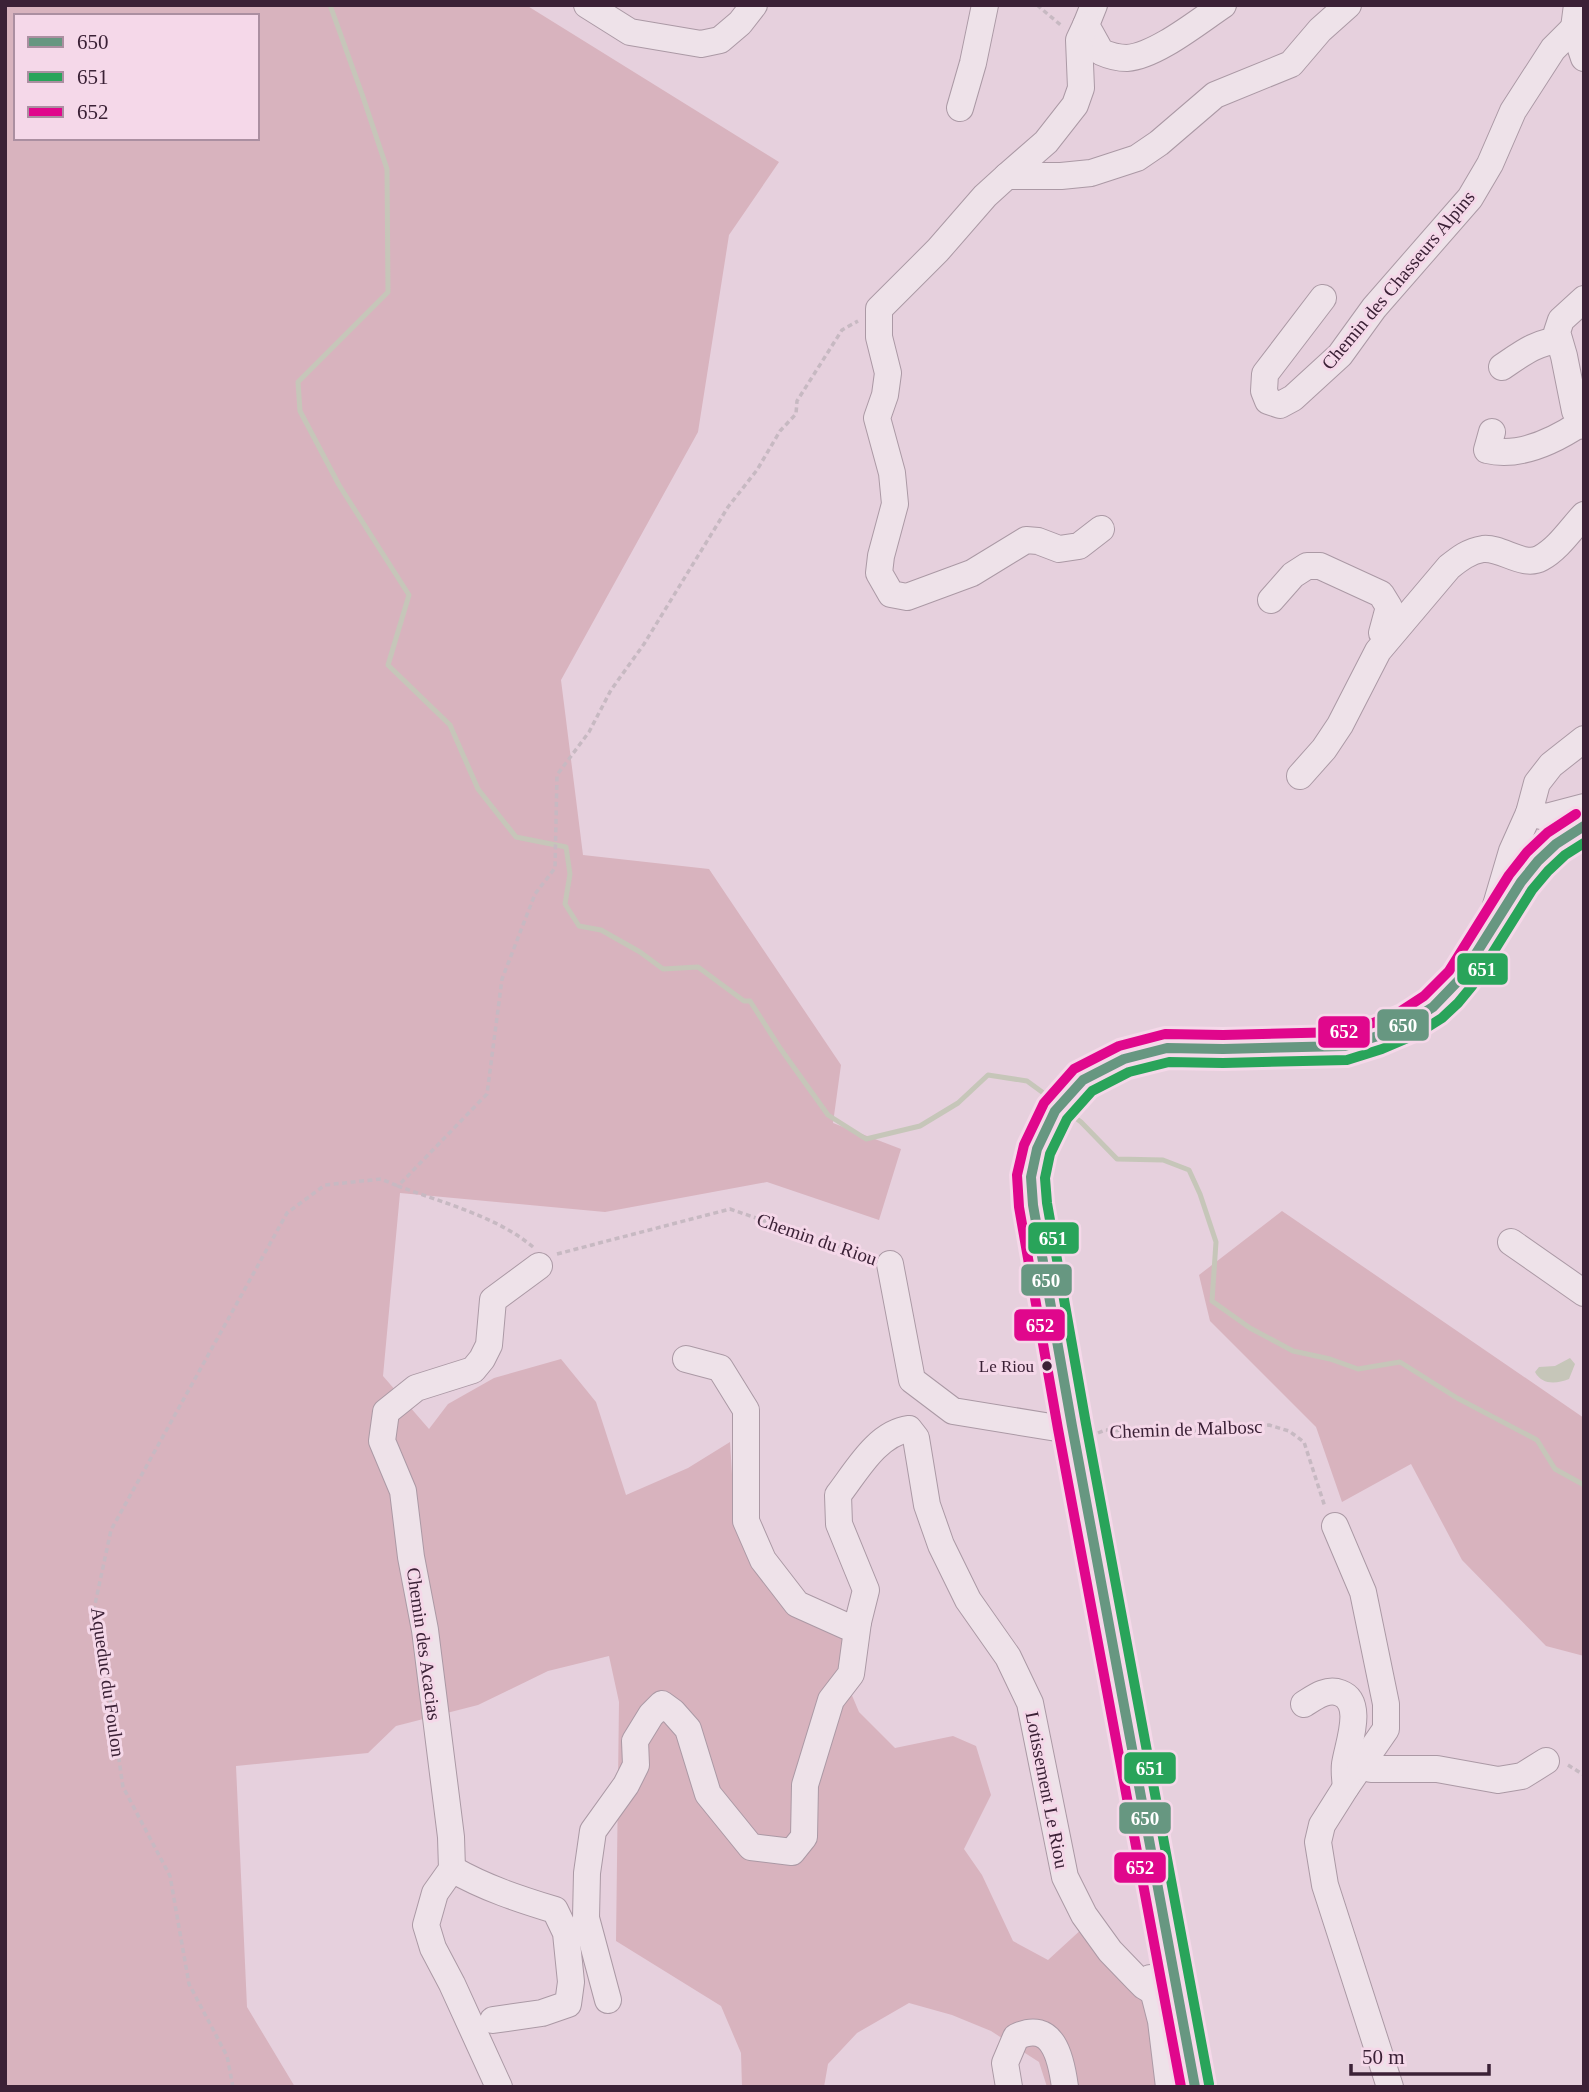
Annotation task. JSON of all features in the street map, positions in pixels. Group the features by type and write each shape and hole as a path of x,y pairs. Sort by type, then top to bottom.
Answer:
{"main road":[{"path":"1195,2087 1157,1979 1083,1432 1033,1206 1031,1177 1037,1149 1055,1111 1083,1080 1124,1059 1167,1048 1345,1046 1408,1023 1447,994 1468,967 1521,882 1538,861 1556,844 1584,826"}],"street":[{"path":"587,5 631,32 701,44 720,40 740,23 754,5"},
{"path":"960,108 973,64 985,5"},
{"path":"1086,23 1101,52 1115,58 1130,58 1156,50 1223,5"},
{"path":"1007,176 1091,173 1138,158 1215,95 1291,64 1320,30 1348,5"},
{"name":"Chemin des Chasseurs Alpins","path":"1576,17 1584,58"},
{"name":"Chemin des Chasseurs Alpins","path":"1323,298 1265,374 1264,391 1268,401 1280,405 1293,398 1340,355 1374,308 1469,198 1490,164 1513,111 1576,17"},
{"path":"1086,23 1081,88 1075,105 1046,142 985,196 938,250 872,314 888,373 885,395 877,418 892,473 895,504 879,573 891,594 907,597 972,573 1026,540 1038,541 1059,549 1079,545 1101,529"},
{"path":"1492,432 1487,450 1501,453 1558,439 1583,424 1575,411 1557,332 1561,320 1584,299"},
{"path":"1502,367 1523,352 1547,341 1559,341"},
{"path":"1300,776 1324,749 1340,725 1360,684 1387,639 1449,567 1463,555 1484,549 1532,561 1542,558 1584,515"},
{"path":"1271,600 1293,575 1307,566 1320,566 1381,594 1389,607 1382,633 1387,639"},
{"path":"1489,930 1512,851 1529,813 1537,783 1551,765 1584,739"},
{"path":"1529,813 1546,817 1584,807"},
{"path":"1511,1242 1584,1293"},
{"name":"Chemin des Acacias","path":"452,1869 451,1837 425,1630 411,1557 403,1491 383,1441 387,1412 416,1388 473,1370 489,1345 493,1300 542,1262"},
{"name":"Chemin du Riou","path":"890,1264 912,1380 954,1411 1083,1432"},
{"path":"608,2000 586,1917 587,1873 593,1831 626,1785 636,1765 635,1741 651,1715 662,1704 688,1729 708,1794 751,1847 792,1852 804,1838 804,1785 831,1700 851,1674 858,1622 846,1626 797,1604 763,1560 746,1521 746,1409 720,1368 686,1359"},
{"name":"Lotissement Le Riou","path":"858,1622 866,1590 839,1524 838,1496 876,1447 900,1430 909,1429 916,1438 927,1506 941,1545 968,1600 1008,1657 1030,1703 1065,1877 1084,1915 1111,1951 1157,1979"},
{"path":"1335,1526 1363,1592 1386,1704 1386,1729 1322,1825 1318,1842 1325,1885 1390,2087"},
{"path":"1304,1704 1320,1694 1334,1691 1348,1696 1353,1705 1345,1767 1353,1776"},
{"path":"1353,1776 1371,1769 1437,1769 1497,1780 1522,1776 1546,1761"},
{"path":"493,2020 542,2013 568,2004 571,1982 566,1933 555,1910 509,1896 472,1881 452,1869 435,1893 426,1925 433,1948 499,2087"},
{"path":"1157,1979 1169,2087"},
{"path":"1009,2087 1006,2063 1016,2037 1029,2031 1042,2034 1052,2043 1062,2064 1065,2087"}],"path":[{"path":"1037,5 1086,23"},
{"path":"398,1186 488,1094 502,979 535,894 555,868 557,775 589,732 611,690 644,644 728,507 757,470 780,431 796,414 797,401 842,330 872,314"},
{"name":"Aqueduc du Foulon","path":"233,2087 226,2056 189,1984 170,1876 123,1787 94,1609 111,1530 287,1213 325,1185 381,1179 477,1215 520,1236 542,1262"},
{"name":"Chemin du Riou","path":"542,1262 730,1209 890,1264"},
{"name":"Chemin de Malbosc","path":"1083,1432 1205,1431 1269,1425 1289,1431 1304,1442 1322,1501 1335,1526"}],"shaded area":[{"path":"5,5 526,5 779,162 729,235 698,432 561,680 583,855 709,869 841,1065 833,1123 901,1149 879,1220 767,1182 605,1212 400,1193 383,1376 429,1429 448,1404 494,1378 561,1359 596,1402 626,1495 688,1468 730,1442 735,1523 844,1638 842,1672 859,1712 895,1748 953,1736 976,1746 991,1795 964,1849 982,1875 1013,1941 1048,1960 1084,1927 1152,1999 1182,2074 1216,2087 1047,2087 1039,2062 991,2031 952,2015 909,2003 857,2033 828,2064 824,2087 742,2087 741,2053 721,2006 616,1941 619,1702 609,1656 548,1671 478,1705 396,1726 368,1753 236,1766 247,2007 295,2087 5,2087"},
{"path":"1282,1211 1584,1418 1584,1656 1546,1646 1462,1560 1411,1464 1342,1502 1316,1427 1210,1321 1199,1275"},
{"path":"1570,1358 1575,1364 1569,1379 1550,1382 1541,1379 1535,1372 1539,1367 1555,1366"}],"waterway":[{"path":"330,5 387,169 388,292 298,382 300,411 339,485 409,595 388,665 450,725 478,789 516,837 566,847 570,874 565,904 579,926 601,930 640,952 663,969 698,967 744,1001 750,1001 828,1115 866,1139 920,1126 958,1103 988,1075 1027,1081 1053,1100"},
{"path":"1069,1113 1117,1159 1163,1160 1189,1170 1216,1242 1212,1301 1250,1328 1293,1351 1330,1359 1358,1369 1400,1362 1457,1398 1537,1440 1555,1469 1584,1485"}],"transit line":[{"name":"652","path":"1181,2087 1019,1207 1017,1175 1024,1145 1044,1103 1074,1069 1119,1046 1165,1034 1343,1032 1401,1011 1424,996 1449,971 1509,875 1527,852 1547,833 1576,814"},
{"name":"650","path":"1195,2087 1033,1205 1031,1177 1037,1149 1055,1111 1083,1080 1124,1059 1167,1048 1345,1046 1408,1023 1433,1007 1460,979 1521,882 1538,861 1556,844 1584,826"},
{"name":"651","path":"1209,2084 1047,1203 1045,1178 1050,1154 1067,1119 1092,1091 1129,1072 1169,1062 1347,1060 1415,1035 1442,1018 1458,1003 1472,986 1532,890 1565,855 1584,843"}],"place":[{"name":"Le Riou","path":"1047,1366"}]}
